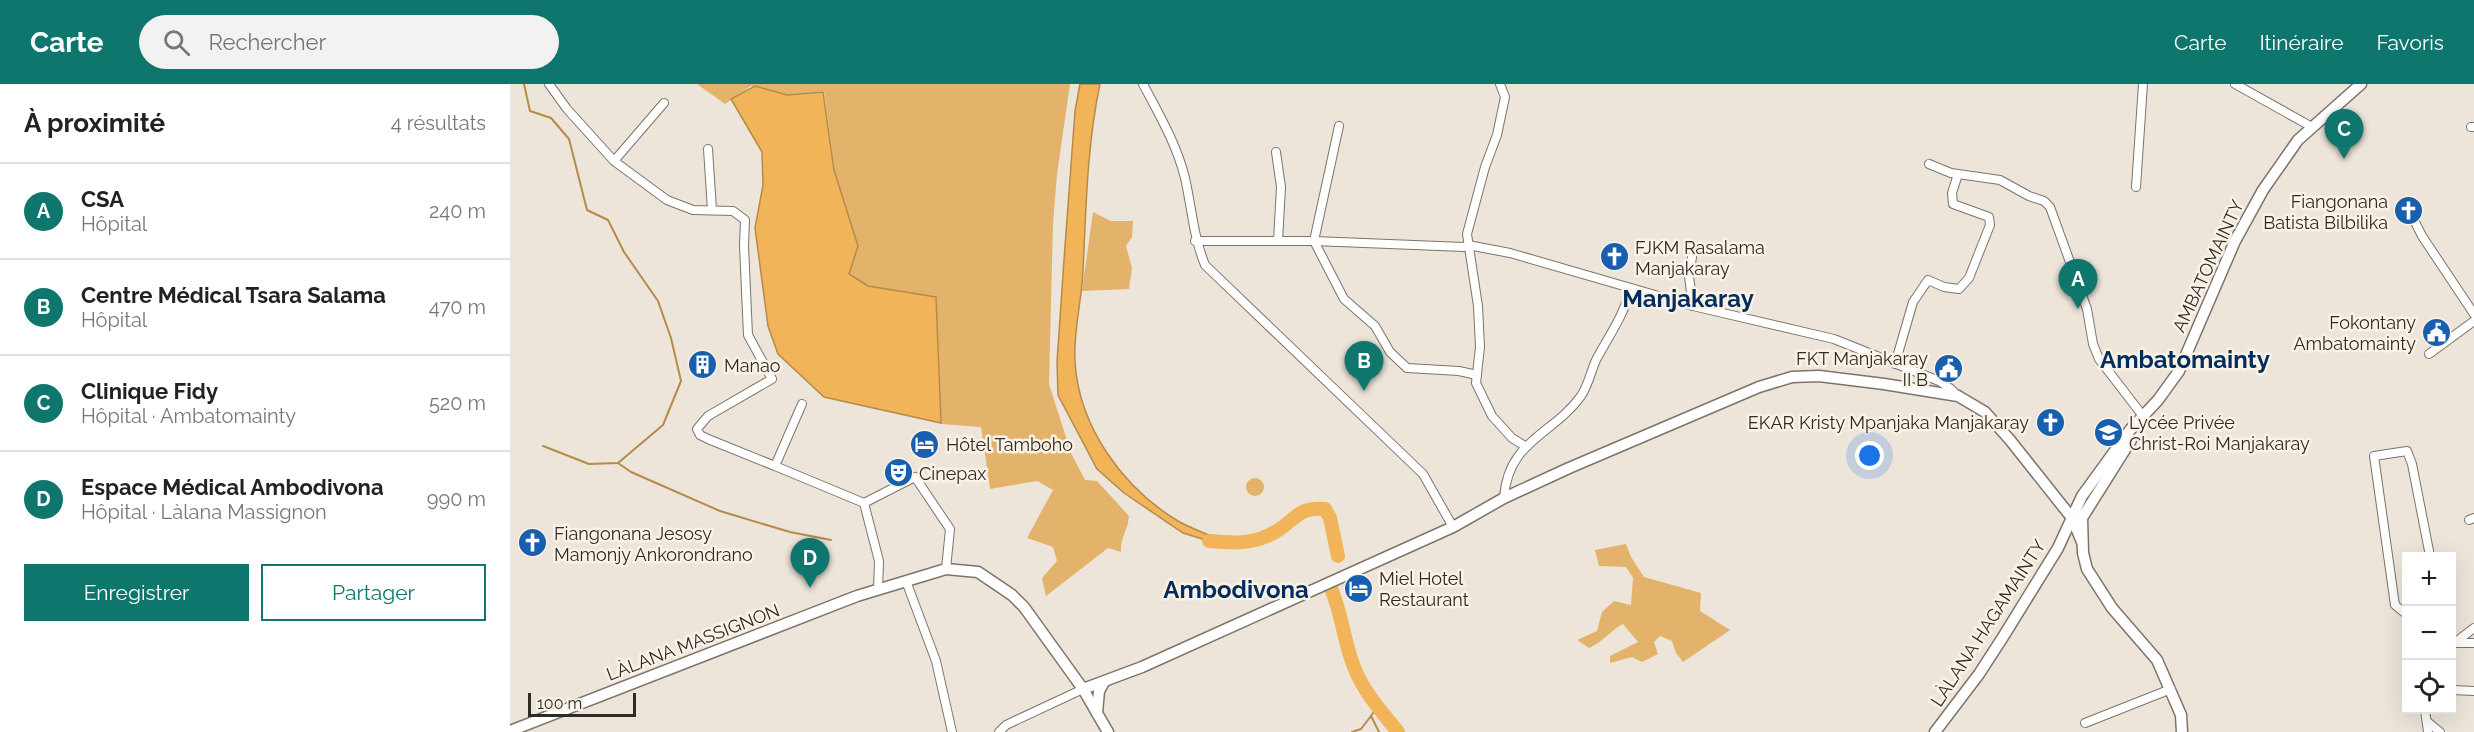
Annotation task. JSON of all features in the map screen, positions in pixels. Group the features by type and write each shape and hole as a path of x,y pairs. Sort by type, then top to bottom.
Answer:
{"main road":[{"name":"AMBATOMAINTY","path":"2085,501 2136,433 2143,416 2179,371 2235,241 2263,190 2298,140 2361,84"},
{"path":"1083,689 1142,667 1258,610 1464,519 1504,498 1651,432 1759,387 1792,377 1830,377 1958,396 1985,412 2053,492 2069,514 2067,532"},
{"path":"2053,492 2069,504 2085,501"},
{"path":"2053,492 2074,515 2087,569 2112,608 2157,660 2181,715 2182,732"},
{"path":"2074,515 2085,501"},
{"path":"2082,542 2085,501"},
{"name":"LÀLANA HAGAMAINTY","path":"1935,732 1979,674 2058,548 2074,515"},
{"path":"2058,548 2066,540 2070,540 2074,541 2084,553"},
{"name":"LÀLANA MASSIGNON","path":"510,730 878,589 946,569 978,572 1012,595 1024,607 1083,689 1108,732"},
{"path":"1097,714 1099,691 1104,682"}],"street":[{"path":"549,84 567,109 614,161 667,200 693,210 732,211 746,220 744,246 748,335 772,380 700,422 697,429 700,435 864,503 915,477 950,529 946,569"},
{"path":"1143,84 1166,129 1185,177 1196,241 1205,265 1423,474 1452,524"},
{"path":"1500,84 1505,97 1497,135 1485,167 1467,234 1478,306 1480,347 1476,383 1492,416 1512,438 1525,446"},
{"path":"2136,187 2143,84"},
{"path":"2235,84 2312,127"},
{"path":"614,161 664,103"},
{"path":"1339,126 1314,241 1344,300 1375,326 1390,352 1407,369 1459,371 1477,375"},
{"path":"708,149 712,210"},
{"path":"1276,152 1281,187 1278,241"},
{"path":"1929,164 1958,174 2000,180 2029,196 2044,201 2050,207 2087,309 2093,344 2099,359 2143,416"},
{"path":"1895,364 1914,302 1928,280 1959,290 1969,278 1990,225 1989,217 1953,204 1952,194 1958,174"},
{"path":"2415,222 2474,313"},
{"path":"1196,241 1314,241 1464,247 1468,245 1510,253 1693,306 1834,339 1939,381 1951,388 1958,396"},
{"path":"1692,257 1689,277 1693,306"},
{"path":"1504,498 1505,478 1525,446 1560,418 1580,397 1597,359 1626,308 1631,288"},
{"path":"2429,354 2474,321"},
{"path":"775,466 802,404"},
{"path":"2402,611 2395,605 2374,456 2407,451 2412,464 2429,552"},
{"path":"864,503 879,561 878,589"},
{"path":"906,581 936,661 952,732"},
{"path":"2395,605 2402,606"},
{"path":"2456,642 2474,628"},
{"path":"2456,644 2474,643"},
{"path":"999,732 1006,725 1083,689"},
{"path":"2085,723 2171,689"},
{"path":"2456,690 2474,692"},
{"path":"2426,714 2429,723 2428,732"},
{"path":"2429,723 2440,732"}],"shaded area":[{"path":"697,84 1070,84 1057,174 1053,223 1049,384 1071,453 1085,480 1097,481 1129,516 1121,552 1108,548 1046,596 1042,578 1057,561 1053,547 1027,538 1053,490 1037,481 990,489 981,427 941,424 936,296 870,288 848,274 858,245 836,180 824,91 787,95 751,86 725,104"},
{"path":"1080,84 1100,84 1090,153 1082,282 1075,339 1078,386 1095,432 1107,454 1122,473 1158,507 1182,523 1211,536 1209,541 1183,533 1124,493 1097,469 1058,395 1057,362 1064,260 1075,111"},
{"path":"755,86 787,95 823,92 834,170 858,246 849,274 868,286 936,297 941,423 824,397 778,354 768,326 755,228 763,185 762,152 731,99"},
{"path":"1093,212 1111,221 1133,221 1132,237 1126,246 1132,268 1129,289 1082,291"},
{"path":"1255,478 1261,481 1264,487 1261,493 1255,496 1249,493 1246,487 1249,481"},
{"path":"1626,544 1631,557 1644,577 1701,593 1700,611 1730,630 1683,662 1676,653 1672,641 1660,636 1654,642 1658,654 1642,662 1632,657 1610,663 1610,656 1638,642 1623,624 1589,648 1577,640 1597,631 1602,612 1614,601 1631,605 1633,578 1626,567 1599,566 1595,550"}],"waterway":[{"path":"524,84 530,111 551,118 569,139 587,210 608,220 624,252 658,301 671,338 681,381 663,425 618,463 589,464 543,446"},
{"path":"618,463 631,472 720,511 790,532 831,540"},
{"path":"1209,541 1234,542 1259,539 1282,528 1303,512 1325,509 1330,518 1338,556"},
{"path":"1332,591 1358,676 1373,701 1398,732"},
{"path":"1378,706 1371,716 1379,732"},
{"path":"1352,732 1361,729 1371,716"}],"place":[{"name":"Clinique Fidy","path":"2344,159"},
{"name":"Fiangonana Batista Bilbilika","path":"2409,211"},
{"name":"FJKM Rasalama Manjakaray","path":"1614,257"},
{"name":"CSA","path":"2078,309"},
{"name":"Fokontany Ambatomainty","path":"2437,332"},
{"name":"Manao","path":"703,365"},
{"name":"FKT Manjakaray II B","path":"1949,368"},
{"name":"Centre Médical Tsara Salama","path":"1364,391"},
{"name":"EKAR Kristy Mpanjaka Manjakaray","path":"2050,422"},
{"name":"Lycée Privée Christ-Roi Manjakaray","path":"2108,432"},
{"name":"Hôtel Tamboho","path":"925,444"},
{"name":"Cinepax","path":"898,473"},
{"name":"Fiangonana Jesosy Mamonjy Ankorondrano","path":"533,543"},
{"name":"Espace Médical Ambodivona","path":"810,588"},
{"name":"Miel Hotel Restaurant","path":"1358,588"}],"district":[{"name":"Manjakaray","path":"1688,298"},
{"name":"Ambatomainty","path":"2185,359"},
{"name":"Ambodivona","path":"1236,589"}]}
